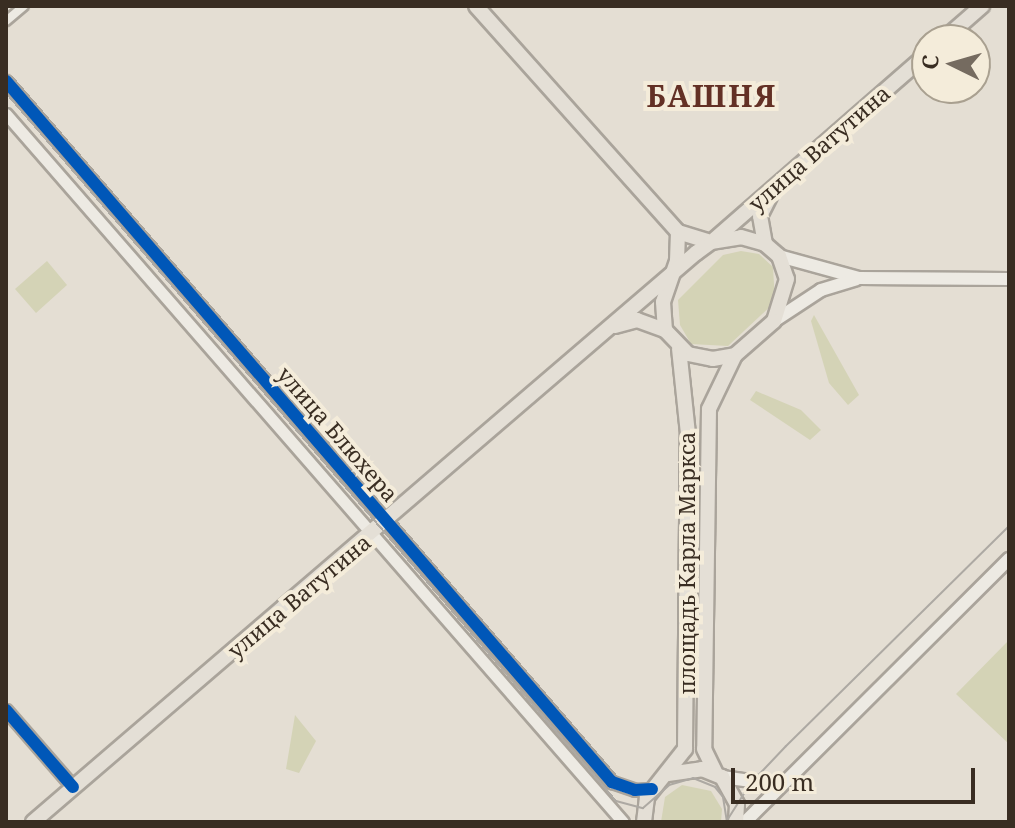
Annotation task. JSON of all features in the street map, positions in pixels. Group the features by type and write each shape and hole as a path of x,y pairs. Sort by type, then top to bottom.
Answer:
{"main road":[{"path":"476,6 678,232 711,242 741,237 765,244 760,216 774,188"},
{"path":"961,24 982,6"},
{"name":"улица Ватутина","path":"711,242 911,68"},
{"path":"665,330 663,302 672,274 678,232"},
{"path":"672,274 711,242"},
{"name":"площадь Карла Маркса","path":"765,244 779,256 859,278 1009,279"},
{"path":"774,321 787,279 779,256"},
{"name":"улица Ватутина","path":"33,822 371,536 672,274"},
{"name":"площадь Карла Маркса","path":"736,822 737,804 704,749 707,435 715,388 735,355 774,321 821,290 859,278"},
{"path":"607,329 637,320 665,330 679,348 713,359 735,355"},
{"name":"площадь Карла Маркса","path":"652,789 685,749 688,434 679,348"},
{"path":"745,822 1009,559"},
{"path":"667,774 685,768 780,785"},
{"path":"644,822 652,789"}],"street":[{"path":"6,21 24,6"},
{"name":"улица Блюхера","path":"6,81 612,782 635,790 652,789"},
{"name":"улица Блюхера","path":"6,114 623,822"},
{"path":"6,710 73,787"}],"green space":[{"path":"741,251 759,254 773,267 775,302 728,346 691,344 680,325 678,300 723,255"},
{"path":"47,261 67,285 36,313 15,289"},
{"path":"814,315 859,395 848,405 829,383 811,321"},
{"path":"756,391 801,410 821,430 810,440 750,400"},
{"path":"1009,640 1009,744 956,694"},
{"path":"295,715 316,741 299,773 286,769"},
{"path":"682,785 711,791 722,809 721,822 661,822 665,797"}],"tram line":[{"path":"6,93 616,801 643,808 669,785 693,778 715,787 723,797 727,821"},
{"path":"726,822 750,784 786,746 1009,526"}],"cycle path":[{"path":"6,81 612,782 635,790 652,789"},
{"path":"6,710 73,787"}],"district":[{"name":"БАШНЯ","path":"712,96"}]}
